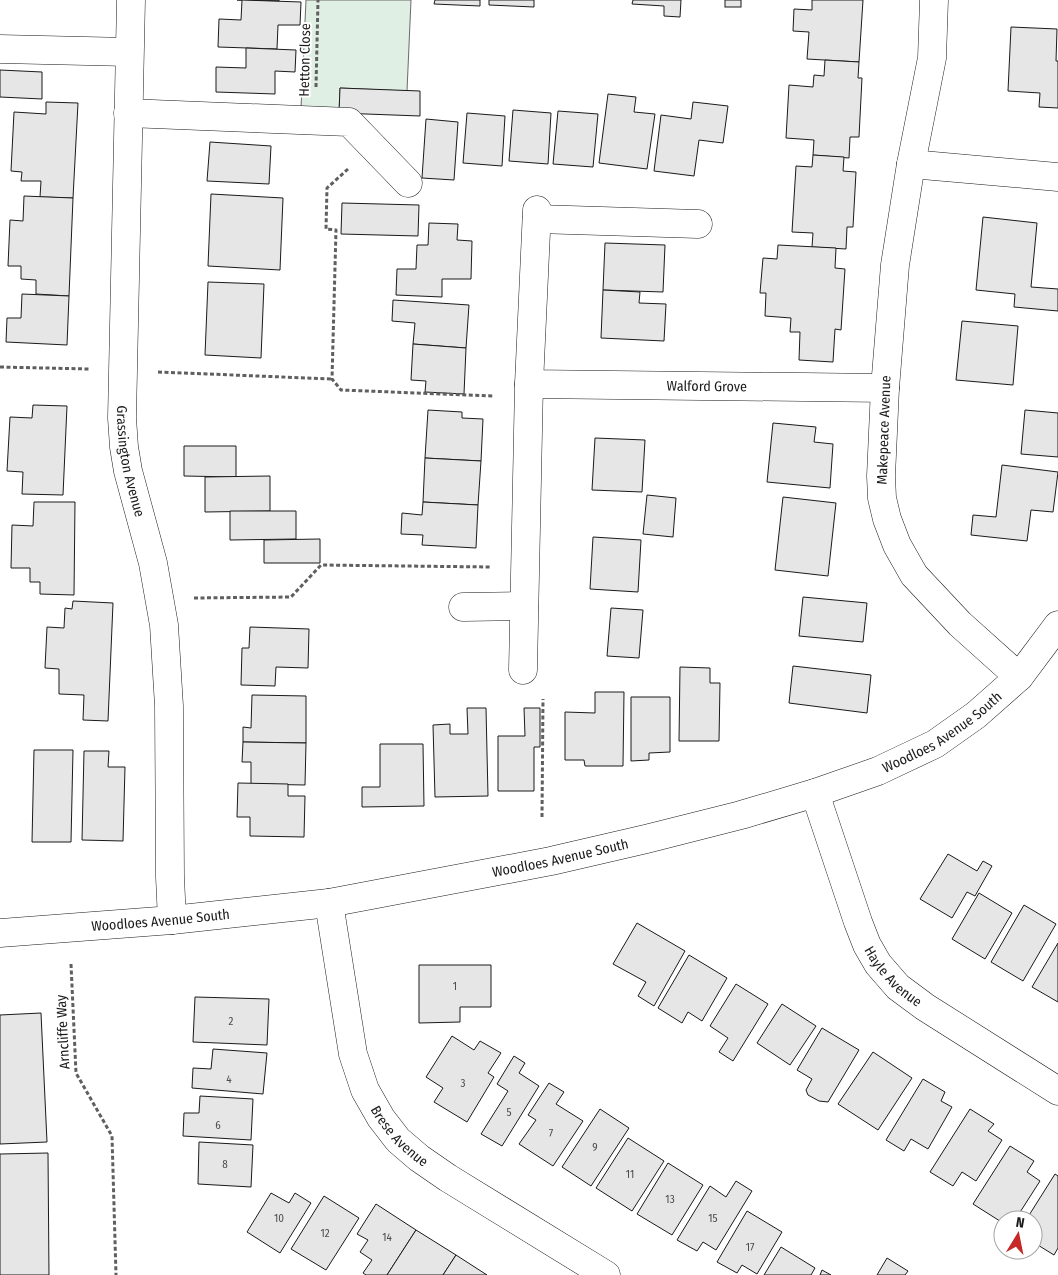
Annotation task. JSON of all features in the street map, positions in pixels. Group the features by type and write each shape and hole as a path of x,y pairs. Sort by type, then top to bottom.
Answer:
{"street":[{"name":"Grassington Avenue","path":"131,0 122,418 128,471 148,540 164,625 169,706 170,885 172,920"},
{"name":"Makepeace Avenue","path":"934,0 932,58 911,164 895,265 885,388 881,476 882,498 887,519 897,545 914,576 936,600 1018,678"},
{"path":"0,49 129,52"},
{"path":"128,113 349,122 408,183"},
{"path":"911,164 1058,177"},
{"path":"523,670 529,391 537,215 698,224"},
{"name":"Walford Grove","path":"529,391 885,388"},
{"path":"463,607 524,606"},
{"name":"Woodloes Avenue South","path":"0,933 172,920 329,903 551,861 655,837 815,793 878,772 935,744 976,715 1018,678 1058,625"},
{"name":"Hayle Avenue","path":"815,793 858,922 867,945 878,964 898,987 925,1007 1058,1091"},
{"name":"Brese Avenue","path":"329,903 353,1054 365,1090 381,1118 398,1140 419,1158 448,1178 606,1275"}],"path":[{"name":"Hetton Close","path":"316,120 318,0"},
{"path":"372,146 327,188 326,229 336,230 332,379 341,390 529,391"},
{"path":"0,367 96,369"},
{"path":"152,371 332,379"},
{"path":"160,598 292,597 321,565 525,567"},
{"path":"523,670 544,671 542,817"},
{"name":"Arncliffe Way","path":"71,928 71,976 76,1073 112,1136 116,1275"}],"green space":[{"path":"306,0 411,0 407,91 340,88 339,113 301,108"}],"building":[{"path":"237,0 279,0 279,1"},
{"path":"242,0 301,2 300,25 278,25 277,49 218,47 219,19 241,20"},
{"path":"435,0 480,0 480,6 434,4"},
{"path":"489,0 534,0 534,7 489,5"},
{"path":"633,0 681,0 680,17 664,16 664,6 632,4"},
{"path":"725,0 741,0 741,7 725,7"},
{"path":"812,0 863,0 859,62 807,59 809,32 793,31 794,9 812,10"},
{"path":"1011,27 1057,29 1058,108 1039,107 1040,93 1008,91"},
{"path":"246,48 296,50 295,72 275,71 275,94 216,92 216,67 246,68"},
{"path":"825,60 859,62 858,78 862,78 859,137 850,137 849,158 813,155 814,140 786,138 789,85 813,87 814,75 824,76"},
{"path":"0,70 42,72 42,99 0,97"},
{"path":"340,88 420,91 420,116 339,113"},
{"path":"608,94 636,97 634,112 655,114 647,169 599,163"},
{"path":"46,102 78,103 73,198 40,197 41,181 21,181 22,172 11,171 14,112 46,114"},
{"path":"693,102 728,106 723,143 699,140 694,176 654,171 661,115 691,119"},
{"path":"513,110 551,113 548,164 509,161"},
{"path":"558,111 598,114 593,167 553,164"},
{"path":"467,113 505,116 502,166 463,163"},
{"path":"426,119 458,122 454,180 422,178"},
{"path":"210,142 271,146 269,184 207,181"},
{"path":"813,155 844,157 843,171 856,172 853,227 847,227 846,249 812,247 813,233 792,232 796,166 812,167"},
{"path":"211,194 283,198 280,270 208,266"},
{"path":"24,196 73,198 69,296 36,294 36,280 21,279 21,266 8,266 10,220 23,221"},
{"path":"342,203 419,205 418,236 341,234"},
{"path":"983,217 1037,223 1031,287 1058,289 1058,311 1014,307 1015,294 976,290"},
{"path":"429,223 458,224 457,240 472,241 471,279 442,279 442,297 396,295 397,269 416,269 417,245 428,245"},
{"path":"605,243 665,245 663,292 603,290"},
{"path":"778,245 836,248 835,268 845,269 841,330 835,329 833,362 799,360 800,332 790,332 791,318 765,316 766,293 760,293 763,258 777,259"},
{"path":"208,282 264,284 261,358 205,355"},
{"path":"603,290 640,292 639,303 666,304 664,341 601,338"},
{"path":"22,294 69,296 67,345 6,342 7,318 21,318"},
{"path":"393,300 469,305 466,348 413,344 415,323 392,321"},
{"path":"962,321 1018,326 1013,385 956,380"},
{"path":"413,344 466,348 464,394 425,392 426,381 411,380"},
{"path":"33,405 67,406 63,495 22,494 23,472 7,471 10,417 32,418"},
{"path":"428,410 462,412 462,418 483,419 481,461 425,458"},
{"path":"1025,410 1058,413 1058,457 1021,454"},
{"path":"773,423 816,427 814,442 833,444 830,488 767,482"},
{"path":"595,438 645,440 642,492 592,490"},
{"path":"184,446 236,446 236,477 184,476"},
{"path":"425,458 481,461 478,505 423,502"},
{"path":"1002,465 1058,472 1053,512 1031,510 1027,541 971,535 973,515 996,517"},
{"path":"270,476 270,511 205,512 205,477"},
{"path":"647,495 676,498 673,537 643,534"},
{"path":"783,497 836,503 828,576 775,570"},
{"path":"34,502 75,502 74,595 40,594 40,582 30,582 30,568 11,568 12,525 33,526"},
{"path":"423,502 478,505 476,548 422,545 423,535 401,534 402,513 422,515"},
{"path":"230,511 296,511 296,539 230,540"},
{"path":"593,537 641,540 638,592 590,589"},
{"path":"320,539 320,563 264,563 264,540"},
{"path":"803,597 867,603 863,642 799,636"},
{"path":"73,601 113,603 108,721 83,720 84,695 59,694 59,669 45,668 47,627 64,628 65,608 72,609"},
{"path":"611,608 643,610 639,658 607,656"},
{"path":"250,627 309,629 308,668 276,667 275,686 241,685 242,648 249,648"},
{"path":"793,666 871,675 867,713 789,703"},
{"path":"680,667 710,668 710,683 720,683 719,741 679,741"},
{"path":"595,692 624,692 623,766 585,766 584,760 565,760 565,712 595,713"},
{"path":"252,695 306,696 306,743 243,742 243,727 251,728"},
{"path":"631,697 670,697 670,752 649,753 649,760 631,761"},
{"path":"467,708 486,708 488,796 435,797 433,725 450,724 450,734 468,734"},
{"path":"524,708 540,708 540,747 534,747 534,791 498,791 498,736 525,736"},
{"path":"243,742 306,743 305,785 251,784 251,762 242,762"},
{"path":"380,744 423,744 424,806 362,807 362,787 380,787"},
{"path":"34,750 73,750 71,842 32,842"},
{"path":"84,751 109,751 108,767 125,767 123,841 82,840"},
{"path":"238,783 288,784 288,796 305,796 304,837 250,836 250,817 237,817"},
{"path":"948,854 977,871 983,861 992,866 975,896 967,892 952,918 920,899"},
{"path":"979,893 1012,913 985,959 952,939"},
{"path":"1024,905 1056,924 1023,981 991,962"},
{"path":"637,923 685,951 654,1006 638,996 646,982 613,964"},
{"path":"1058,943 1058,1002 1032,987"},
{"path":"689,955 727,978 702,1021 688,1012 682,1023 658,1008"},
{"path":"419,965 491,965 491,1007 460,1007 460,1022 419,1023"},
{"path":"736,984 768,1004 733,1061 719,1052 728,1038 710,1026"},
{"path":"195,997 269,999 267,1045 193,1042"},
{"path":"782,1004 816,1026 790,1065 757,1043"},
{"path":"41,1013 47,1142 0,1144 0,1015"},
{"path":"822,1028 859,1050 828,1102 819,1101 808,1095 806,1090 812,1079 797,1070"},
{"path":"452,1036 474,1050 480,1041 501,1053 488,1073 494,1077 467,1122 434,1102 443,1088 426,1077"},
{"path":"213,1049 267,1053 263,1094 192,1088 193,1068 211,1069"},
{"path":"873,1052 912,1078 878,1130 838,1104"},
{"path":"514,1056 525,1063 519,1073 539,1086 502,1146 481,1134 508,1091 497,1084"},
{"path":"923,1079 945,1092 941,1101 952,1107 928,1149 911,1139 904,1151 886,1140"},
{"path":"549,1083 564,1092 556,1104 583,1121 553,1166 519,1144 536,1120 528,1115"},
{"path":"200,1096 253,1099 251,1140 183,1136 184,1113 199,1113"},
{"path":"600,1109 629,1128 591,1186 562,1167"},
{"path":"970,1109 994,1124 988,1131 1002,1140 976,1181 962,1172 953,1186 930,1172"},
{"path":"628,1138 664,1161 632,1211 596,1188"},
{"path":"199,1142 253,1145 251,1187 198,1184"},
{"path":"1010,1146 1034,1161 1027,1172 1040,1181 1021,1210 993,1210 993,1217 973,1204"},
{"path":"48,1153 49,1275 0,1275 0,1154"},
{"path":"668,1163 703,1185 672,1235 637,1214"},
{"path":"1055,1174 1058,1176 1058,1248 1054,1255 1043,1248 1043,1210 1032,1210"},
{"path":"736,1181 752,1191 716,1250 703,1242 697,1251 677,1240 710,1186 726,1197"},
{"path":"271,1193 289,1203 295,1193 311,1203 280,1253 247,1232"},
{"path":"324,1196 359,1218 326,1270 291,1249"},
{"path":"376,1204 416,1230 387,1275 366,1275 363,1273 372,1260 360,1252 368,1240 357,1234"},
{"path":"747,1211 782,1232 757,1274 742,1265 737,1273 717,1262"},
{"path":"416,1230 456,1255 443,1275 387,1275"},
{"path":"781,1247 815,1268 811,1275 764,1275"},
{"path":"456,1255 487,1275 443,1275"},
{"path":"887,1258 908,1271 905,1275 877,1275"},
{"path":"822,1270 831,1275 820,1275"}]}
